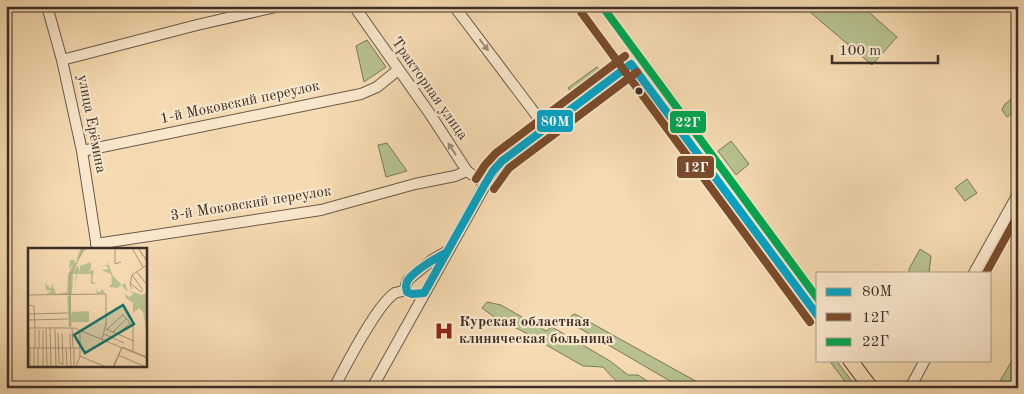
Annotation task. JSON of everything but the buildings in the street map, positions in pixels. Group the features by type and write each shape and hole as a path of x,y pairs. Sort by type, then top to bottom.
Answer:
{"main road":[{"path":"589,6 816,313"},
{"path":"852,362 871,388"}],"street":[{"name":"улица Ерёмина","path":"47,6 62,60 82,150 97,246"},
{"path":"62,60 280,6"},
{"name":"Тракторная улица","path":"354,6 430,114 467,171 485,184"},
{"path":"454,6 546,128"},
{"path":"372,388 493,171 502,161 631,64"},
{"name":"1-й Моковский переулок","path":"82,150 361,94 377,87 398,70"},
{"name":"3-й Моковский переулок","path":"97,246 321,210 415,184 456,176 467,171"},
{"path":"975,272 1018,194"},
{"path":"406,290 408,280 432,260 447,252"},
{"path":"406,290 412,294 424,293"},
{"path":"334,388 362,338 381,309 394,294 406,290"},
{"path":"910,388 925,362"}],"green space":[{"path":"803,6 862,6 897,37 872,65"},
{"path":"367,40 386,67 364,82 356,46"},
{"path":"597,67 603,74 574,96 568,88"},
{"path":"1014,97 1018,102 1018,109 1007,117 1002,110 1005,104"},
{"path":"731,141 749,164 736,175 718,151"},
{"path":"387,143 407,171 386,177 378,145"},
{"path":"967,179 977,193 965,201 955,188"},
{"path":"920,249 931,256 929,272 909,272"},
{"path":"785,284 802,307 801,313 799,313 778,285"},
{"path":"487,302 501,305 546,331 552,327 610,361 628,375 638,375 658,388 627,387 616,381 603,367 583,366 497,319 482,308"},
{"path":"575,314 708,388 682,388 574,325 571,316"},
{"path":"1018,350 1018,388 996,388"},
{"path":"838,362 857,388 850,388 831,363"}],"transit line":[{"name":"22Г","path":"602,6 816,296"},
{"name":"12Г","path":"581,12 810,322"},
{"name":"12Г","path":"476,179 496,153 625,56"},
{"name":"80М","path":"485,184 502,161 631,64"},
{"name":"80М","path":"631,64 816,313"},
{"name":"12Г","path":"494,189 509,168 637,72"},
{"name":"80М","path":"447,252 485,184"},
{"name":"80М","path":"447,252 485,184"},
{"name":"12Г","path":"987,272 1018,215"},
{"name":"80М","path":"447,252 424,293 412,294 407,292 406,283 411,276 426,264 447,252"}],"place":[{"name":"Курская областная клиническая больница","path":"444,331"}]}
